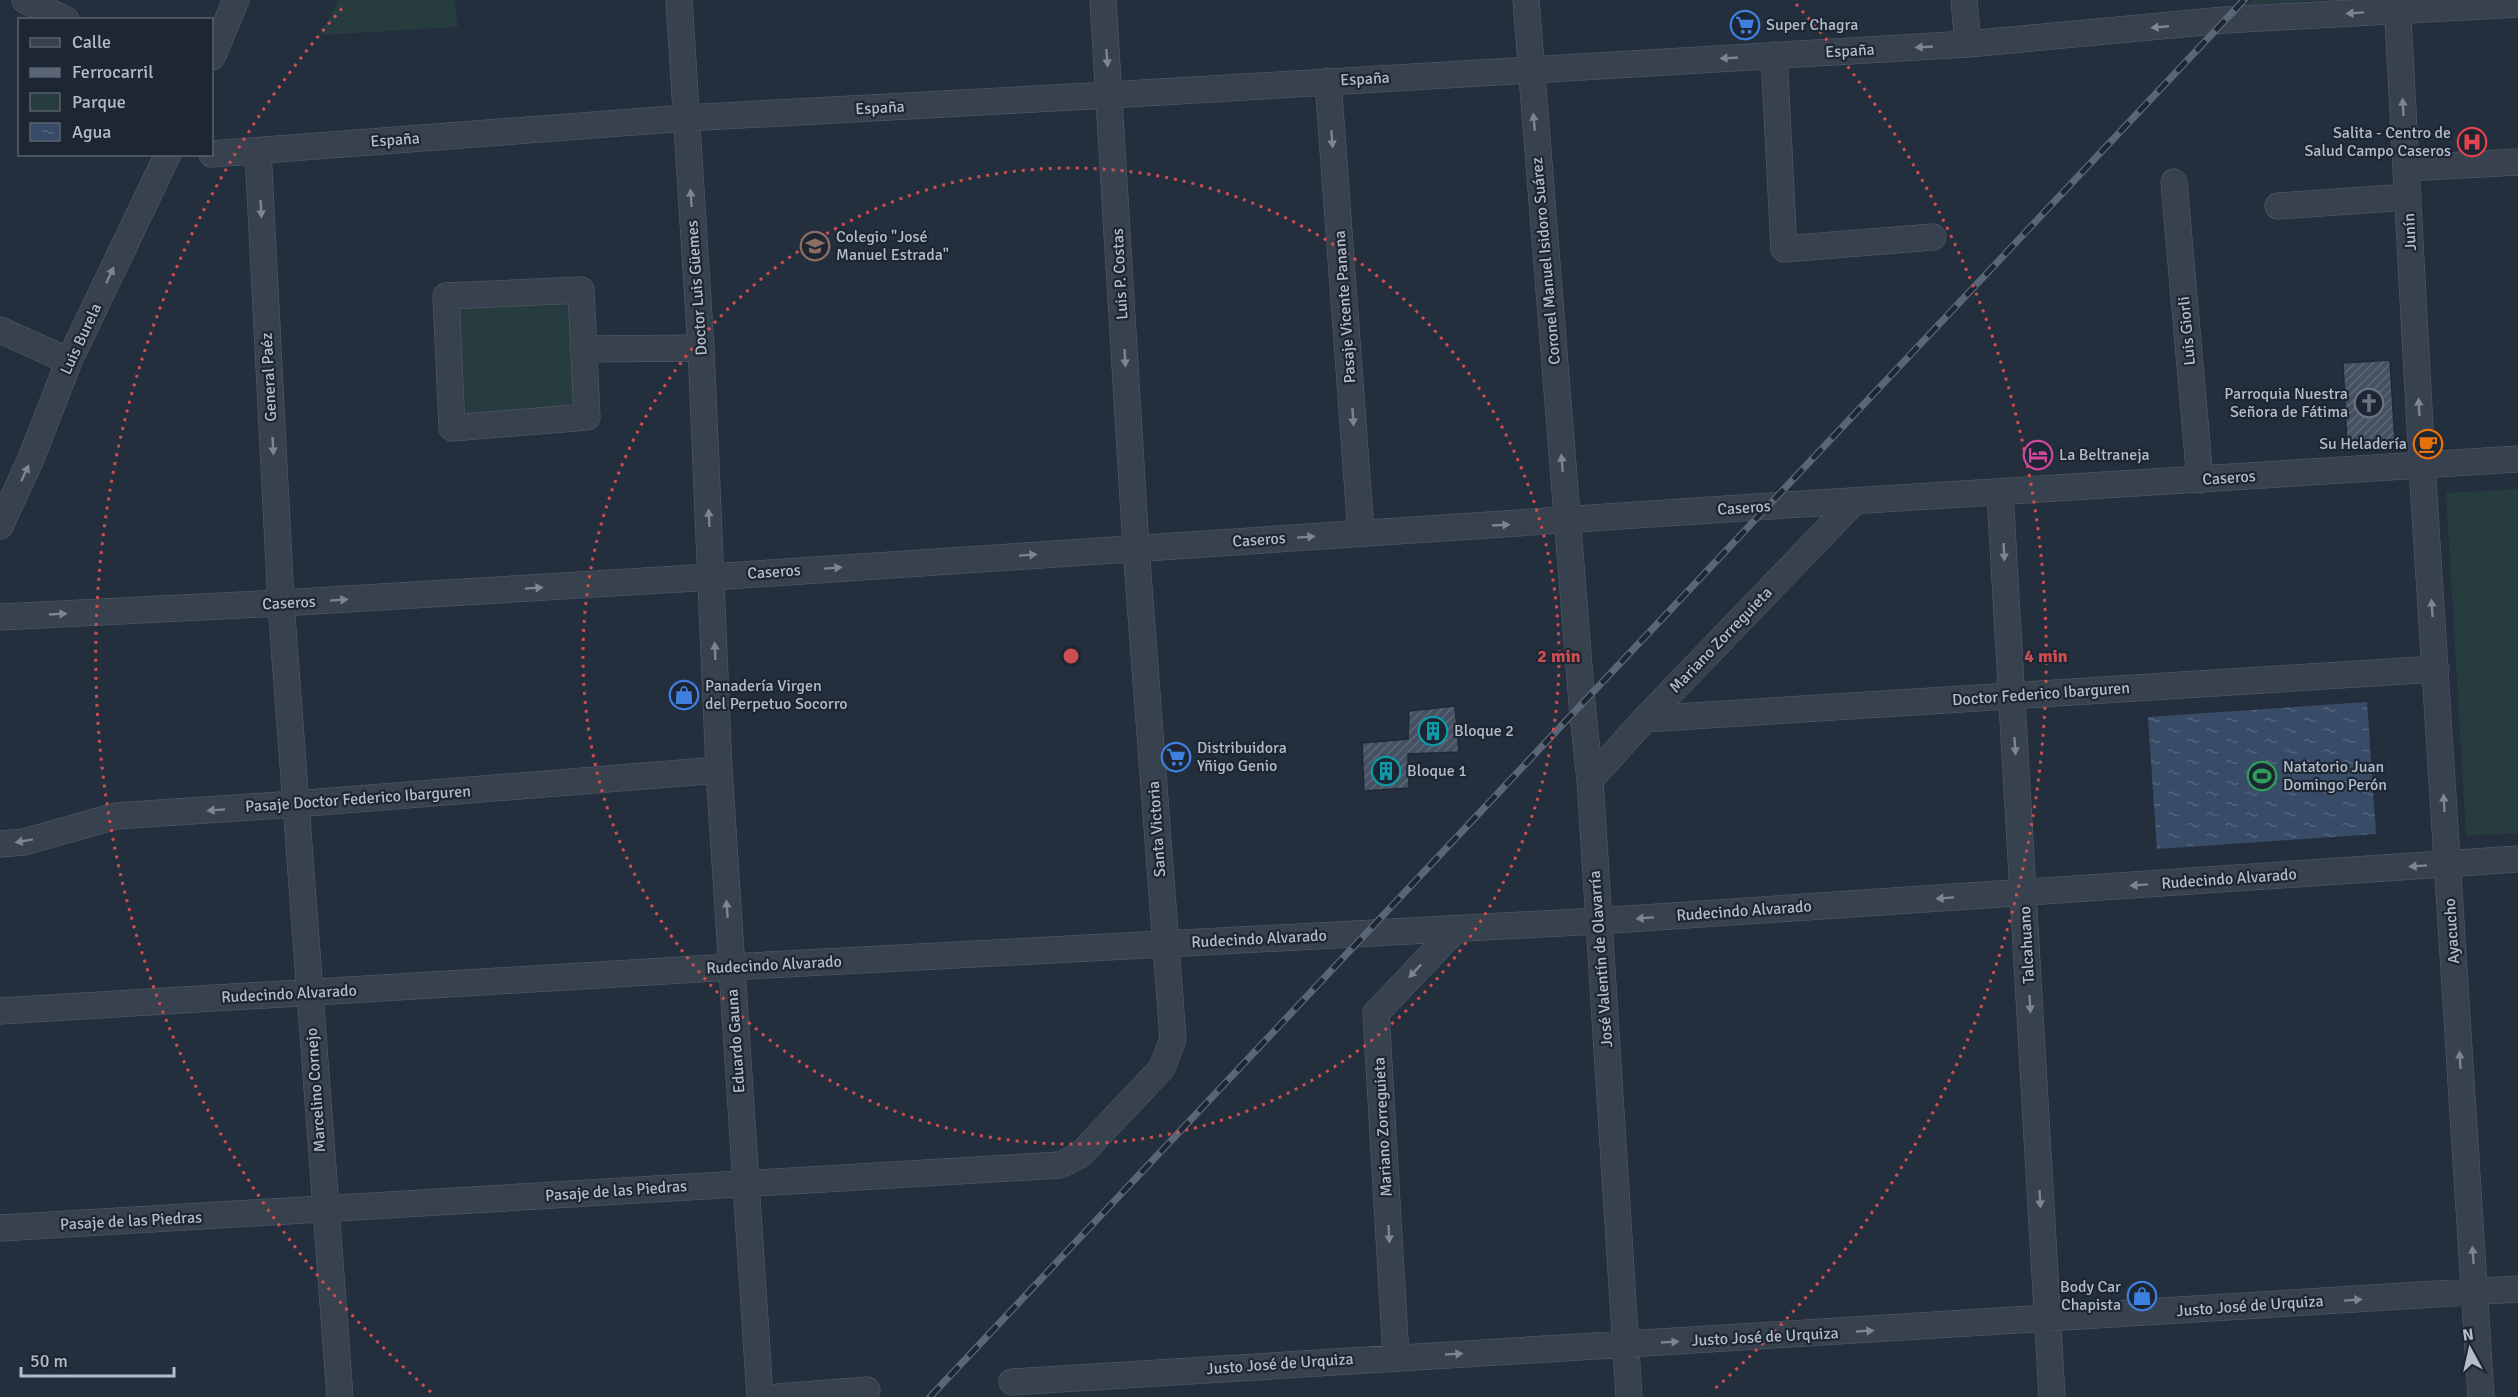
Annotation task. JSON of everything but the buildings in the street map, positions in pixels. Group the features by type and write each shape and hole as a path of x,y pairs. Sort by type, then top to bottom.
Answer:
{"street":[{"path":"25,0 62,18"},
{"path":"213,55 236,0"},
{"name":"Doctor Luis Güemes","path":"679,0 701,348 712,577"},
{"name":"Luis P. Costas","path":"1102,0 1110,95 1136,548"},
{"name":"Coronel Manuel Isidoro Suárez","path":"1526,0 1567,521"},
{"path":"1964,0 1968,44"},
{"name":"España","path":"213,154 686,118 1968,44 2397,5 2518,4"},
{"name":"Junín","path":"2397,5 2422,465"},
{"path":"1774,55 1784,249 1933,237"},
{"name":"Pasaje Vicente Panana","path":"1328,81 1361,533"},
{"name":"General Paéz","path":"258,151 281,603"},
{"name":"Luis Burela","path":"2,518 30,461 69,361 167,156"},
{"path":"2407,168 2518,162"},
{"name":"Luis Giorli","path":"2174,182 2200,480"},
{"path":"2278,206 2408,197"},
{"path":"581,290 583,349 586,417 452,428 447,296 581,290"},
{"path":"0,330 69,361"},
{"path":"583,349 701,348"},
{"name":"Caseros","path":"0,617 712,577 2518,459"},
{"name":"Ayacucho","path":"2422,465 2481,1397"},
{"name":"Talcahuano","path":"2000,493 2052,1397"},
{"name":"Mariano Zorreguieta","path":"1590,780 1854,502"},
{"name":"José Valentín de Olavarría","path":"1567,521 1590,780 1629,1397"},
{"name":"Santa Victoria","path":"1136,548 1173,1039"},
{"name":"Eduardo Gauna","path":"712,577 718,770 760,1397"},
{"name":"Marcelino Cornejo","path":"281,603 340,1397"},
{"name":"Doctor Federico Ibarguren","path":"1646,719 2436,669"},
{"name":"Pasaje Doctor Federico Ibarguren","path":"0,844 24,842 116,816 718,770"},
{"name":"Rudecindo Alvarado","path":"0,1011 731,967 1598,921 2518,860"},
{"name":"Mariano Zorreguieta","path":"1396,1357 1376,1013 1456,929"},
{"name":"Pasaje de las Piedras","path":"0,1228 1060,1165 1080,1155 1162,1068 1173,1039"},
{"name":"Justo José de Urquiza","path":"1012,1382 1396,1357 2046,1320 2518,1289"},
{"path":"778,1397 867,1390"}],"green space":[{"path":"338,0 454,0 458,27 321,35"},
{"path":"2251,0 2323,0 2246,5"},
{"path":"568,300 575,407 466,414 459,308"},
{"path":"2518,489 2518,833 2466,836 2446,493"}],"water":[{"name":"Natatorio Juan Domingo Perón","path":"2367,702 2376,834 2157,849 2148,717"}],"railway":[{"path":"930,1397 2244,0"}],"place":[{"name":"Super Chagra","path":"1745,25"},
{"name":"Salita - Centro de Salud Campo Caseros","path":"2472,142"},
{"name":"Colegio \"José Manuel Estrada\"","path":"815,246"},
{"name":"Parroquia Nuestra Señora de Fátima","path":"2369,403"},
{"name":"Su Heladería","path":"2428,444"},
{"name":"La Beltraneja","path":"2038,455"},
{"name":"Panadería Virgen del Perpetuo Socorro","path":"684,695"},
{"name":"Bloque 2","path":"1433,731"},
{"name":"Distribuidora Yñigo Genio","path":"1176,757"},
{"name":"Bloque 1","path":"1386,771"},
{"name":"Natatorio Juan Domingo Perón","path":"2262,776"},
{"name":"Body Car Chapista","path":"2142,1296"}]}
